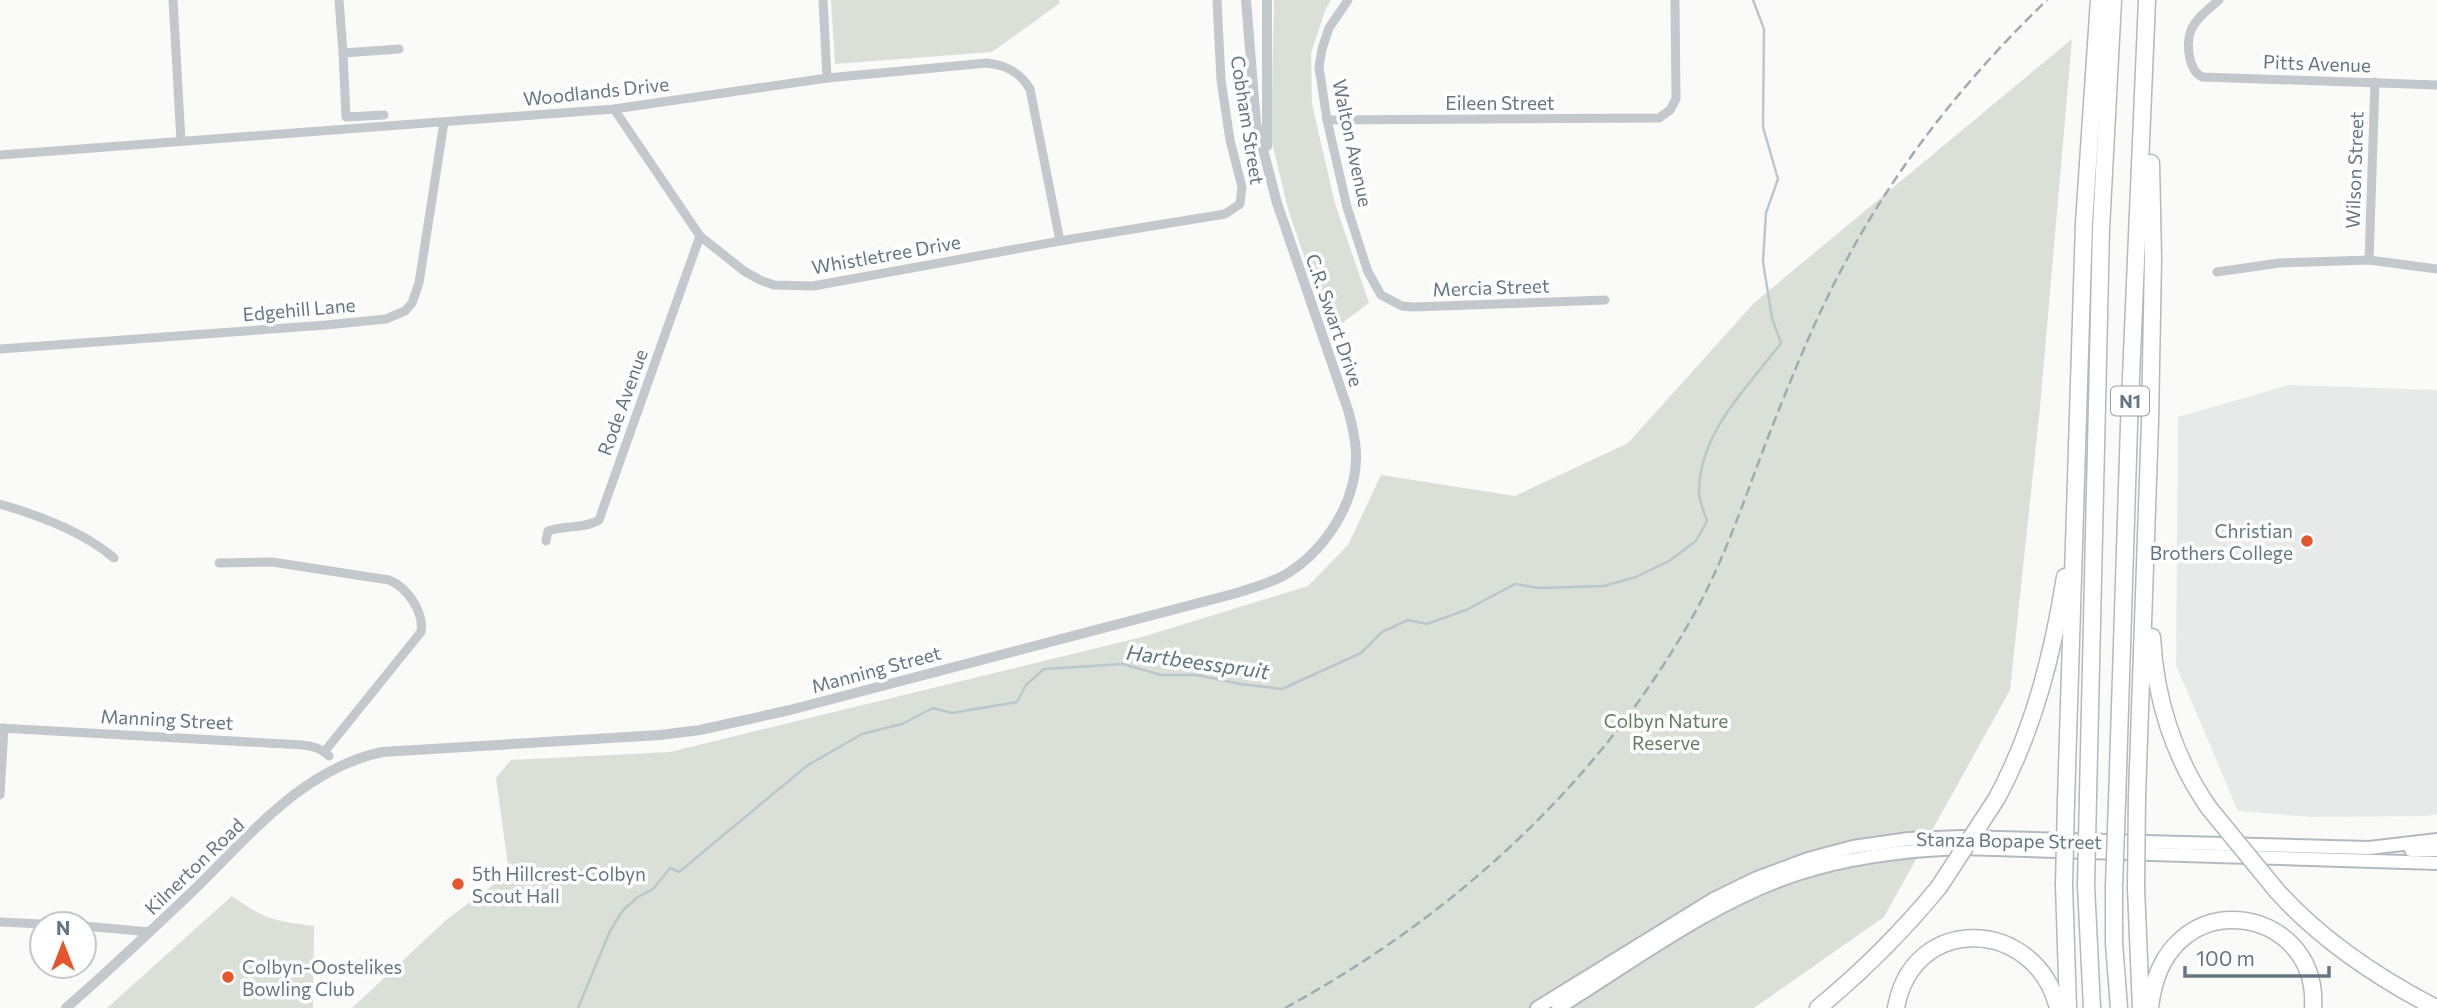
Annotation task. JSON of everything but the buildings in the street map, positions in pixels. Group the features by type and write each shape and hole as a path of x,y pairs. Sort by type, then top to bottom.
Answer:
{"highway":[{"path":"2068,1008 2064,884 2066,801 2084,223 2099,0"},
{"name":"N1","path":"2092,1008 2085,885 2101,242 2113,0"},
{"path":"2141,1008 2136,888 2137,796 2153,258 2148,0"},
{"name":"N1","path":"2119,1008 2114,943 2117,802 2129,425 2148,0"},
{"path":"1818,1008 1876,958 1939,887 1997,798 2011,768 2036,704 2060,611 2066,574 2079,395"},
{"path":"2148,488 2151,621 2157,684 2164,715 2179,757 2208,808 2297,911 2352,956 2394,985 2436,1008"},
{"path":"2150,1008 2157,974 2175,944 2203,926 2232,919 2263,925 2290,943 2307,968 2313,990 2313,1008"},
{"path":"1896,1008 1905,980 1920,959 1941,946 1965,938 1979,937 2007,945 2028,958 2044,976 2058,1008"}],"main road":[{"name":"Stanza Bopape Street","path":"1537,1008 1730,890 1808,859 1853,848 1909,839 1962,837 2369,848 2437,840"},
{"name":"Stanza Bopape Street","path":"1559,1008 1693,923 1738,899 1796,875 1903,851 1961,848 2437,863"},
{"path":"2369,848 2437,850"}],"street":[{"path":"173,0 181,141"},
{"path":"339,0 346,117 384,115"},
{"path":"823,0 827,78"},
{"name":"Cobham Street","path":"1217,0 1221,80 1230,139 1242,187 1240,204"},
{"name":"C.R. Swart Drive","path":"1246,0 1256,123 1285,228 1348,410 1356,454 1351,486"},
{"name":"C.R. Swart Drive","path":"1267,0 1268,167"},
{"name":"Walton Avenue","path":"1348,0 1329,28 1319,67 1327,120 1347,207 1367,272 1381,295"},
{"name":"Eileen Street","path":"1327,120 1659,118 1670,110 1676,94 1675,0"},
{"name":"Pitts Avenue","path":"2219,0 2198,19 2192,30 2190,60 2193,71 2207,78 2437,85"},
{"path":"343,52 399,49"},
{"name":"Woodlands Drive","path":"0,155 614,109 827,78 987,63 997,64 1015,72 1025,81 1033,99 1060,241"},
{"name":"Wilson Street","path":"2369,260 2375,82"},
{"name":"Whistletree Drive","path":"614,109 700,236 744,271 774,285 813,286 1226,214 1240,204"},
{"name":"Edgehill Lane","path":"0,349 326,326 386,319 405,311 412,303 419,283 444,122"},
{"name":"Rode Avenue","path":"546,541 548,531 554,528 593,524 599,520 700,236"},
{"path":"2217,272 2278,263 2369,260 2437,269"},
{"name":"Mercia Street","path":"1381,295 1402,306 1413,307 1605,300"},
{"name":"Manning Street","path":"353,759 382,752 620,738 700,730 802,707 1233,594 1274,580 1305,561 1326,539 1337,522 1351,486"},
{"path":"0,503 74,531 92,540 114,558"},
{"name":"Manning Street","path":"2,728 285,744 313,747 327,754 421,632 419,612 401,587 389,580 272,562 219,563"},
{"path":"0,795 2,728"},
{"name":"Kilnerton Road","path":"66,1008 150,932 290,797 320,775 353,759"},
{"path":"0,922 28,923"},
{"path":"98,927 150,932"}],"shaded area":[{"name":"Christian Brothers College","path":"2289,385 2437,390 2437,814 2311,817 2238,811 2176,665 2178,417"}],"green space":[{"path":"831,0 1059,0 1060,3 992,52 835,64"},
{"path":"1274,0 1331,0 1311,53 1312,104 1335,204 1369,303 1330,332 1288,209 1271,138"},
{"name":"Colbyn Nature Reserve","path":"2072,39 2040,407 2010,690 1884,917 1754,1008 352,1008 446,920 509,873 496,778 511,760 670,752 1142,637 1308,586 1348,545 1381,475 1515,496 1628,443 1754,303"},
{"name":"Colbyn-Oostelikes Bowling Club","path":"232,896 271,918 314,926 313,1008 107,1008"}],"waterway":[{"name":"Hartbeesspruit","path":"578,1008 610,931 623,910 653,889 670,868 679,872 808,765 862,734 902,724 933,708 952,713 1017,702 1026,685 1044,669 1123,664 1161,675 1197,675 1282,689 1361,653 1382,632 1408,620 1427,624 1466,610 1515,584 1539,588 1604,586 1636,577 1669,561 1696,541 1707,521 1699,493 1708,447 1728,410 1781,343 1772,318 1763,262 1766,213 1778,179 1763,127 1764,29 1753,0"}],"railway":[{"path":"1285,1008 1348,971 1466,886 1520,837 1571,785 1618,729 1660,670 1709,585 1729,541 1806,343 1835,281 1866,225 1936,123 1989,59 2047,0"}],"place":[{"name":"Christian Brothers College","path":"2307,541"},
{"name":"5th Hillcrest-Colbyn Scout Hall","path":"458,884"},
{"name":"Colbyn-Oostelikes Bowling Club","path":"228,977"}]}
